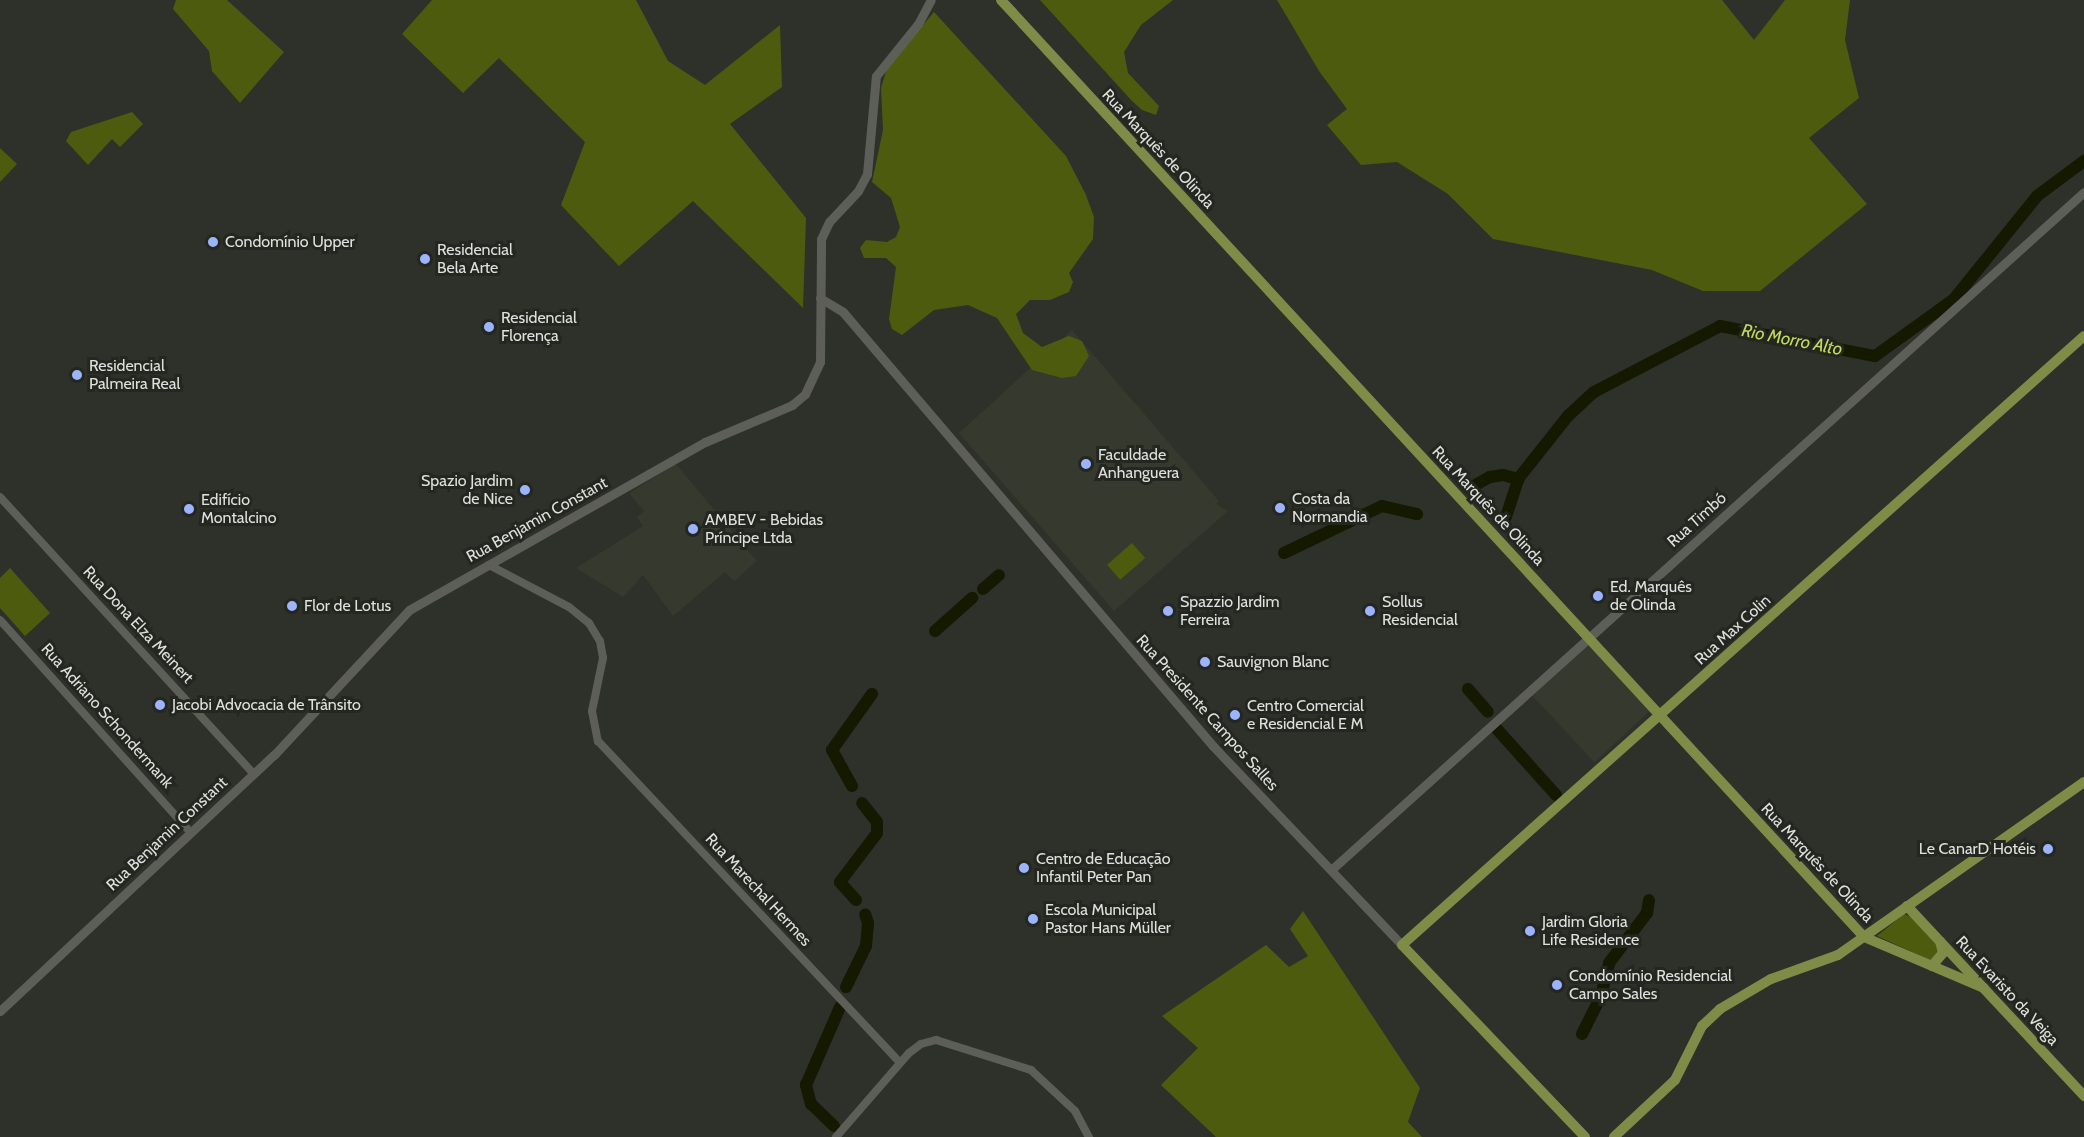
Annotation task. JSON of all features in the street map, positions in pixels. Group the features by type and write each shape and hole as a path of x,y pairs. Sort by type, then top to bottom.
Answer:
{"main road":[{"name":"Rua Benjamin Constant","path":"0,1011 254,774 402,616 711,439 800,399 815,380 820,362 818,254 823,233 858,191 869,167 876,76 918,24 931,0"},
{"name":"Rua Marquês de Olinda","path":"1001,0 1864,937 1984,988"},
{"name":"Rua Timbó","path":"1331,870 2084,192"},
{"name":"Rua Presidente Campos Salles","path":"820,298 843,312 1213,746 1585,1137"},
{"name":"Rua Max Colin","path":"1402,945 2084,336"},
{"path":"1614,1137 1675,1080 1702,1026 1720,1009 1771,979 1823,964 2084,782"},
{"name":"Rua Evaristo da Veiga","path":"1907,906 2084,1096"},
{"path":"1932,966 1943,953 1940,941"},
{"path":"1622,1137 1636,1117"}],"street":[{"name":"Rua Dona Elza Meinert","path":"0,497 254,774"},
{"name":"Rua Marechal Hermes","path":"489,565 569,607 589,623 600,641 603,658 592,711 598,741 900,1063"},
{"name":"Rua Adriano Schondermank","path":"0,620 191,832"},
{"path":"836,1137 900,1063 921,1044 936,1040 1019,1064 1036,1073 1063,1097 1081,1118 1089,1137"}],"shaded area":[{"name":"Faculdade Anhanguera","path":"1072,330 1219,501 1216,504 1228,511 1114,611 959,433"},
{"path":"676,464 757,561 734,581 725,572 673,616 643,575 623,597 576,568 643,526 637,517 644,511 629,493"},
{"path":"1588,644 1650,711 1594,762 1532,696"}],"green space":[{"path":"176,0 227,0 284,52 240,103 212,71 209,51 173,9"},
{"path":"432,0 636,0 668,61 705,85 780,25 782,87 730,124 806,218 803,308 693,201 619,266 561,205 585,142 499,58 463,93 402,34"},
{"path":"1040,0 1173,0 1141,25 1124,52 1128,73 1159,106 1156,115 1142,110 1132,101"},
{"path":"1277,0 1722,0 1754,40 1785,0 1850,0 1845,40 1859,98 1809,138 1867,204 1760,291 1703,291 1652,270 1493,239 1448,194 1397,162 1361,165 1327,125 1347,109 1319,71"},
{"path":"934,12 1066,156 1086,195 1094,217 1093,239 1069,273 1073,282 1069,292 1050,300 1030,300 1016,314 1023,333 1042,347 1069,336 1082,341 1089,356 1076,376 1062,378 1032,370 997,318 968,305 934,310 902,335 892,329 889,319 896,267 886,258 864,258 860,248 866,240 887,242 896,237 900,227 891,198 872,182 883,130 881,88 887,68"},
{"path":"132,112 143,124 120,147 112,139 88,165 66,141 71,132"},
{"path":"0,148 17,164 0,182"},
{"path":"1132,543 1145,558 1120,580 1107,565"},
{"path":"10,568 50,613 25,636 0,608 0,578"},
{"path":"1303,911 1420,1088 1408,1122 1422,1137 1216,1137 1161,1085 1198,1048 1162,1016 1266,945 1289,967 1308,956 1290,929"},
{"path":"1904,914 1911,917 1941,951 1932,961 1877,936"}],"waterway":[{"name":"Rio Morro Alto","path":"1506,517 1518,479 1568,416 1594,392 1720,326 1875,356 1954,299 2037,196 2084,161"},
{"path":"1470,488 1490,477 1503,475 1518,479"},
{"path":"1284,553 1382,506 1417,514"},
{"path":"983,589 999,575"},
{"path":"935,631 972,598"},
{"name":"Rio Morro Alto","path":"1468,689 1488,712"},
{"path":"852,786 832,750 872,694"},
{"name":"Rio Morro Alto","path":"1496,728 1556,795"},
{"path":"856,900 840,882 877,833 877,822 862,803"},
{"name":"Rio Morro Alto","path":"1582,1034 1601,996 1609,963 1647,913 1649,900"},
{"path":"846,987 866,946 868,923 865,914"},
{"path":"834,1126 811,1104 806,1085 840,1007"}],"place":[{"name":"Condomínio Upper","path":"213,242"},
{"name":"Residencial Bela Arte","path":"425,259"},
{"name":"Residencial Florença","path":"489,327"},
{"name":"Residencial Palmeira Real","path":"77,375"},
{"name":"Faculdade Anhanguera","path":"1086,464"},
{"name":"Spazio Jardim de Nice","path":"525,490"},
{"name":"Costa da Normandia","path":"1280,508"},
{"name":"Edifício Montalcino","path":"189,509"},
{"name":"AMBEV - Bebidas Príncipe Ltda","path":"693,529"},
{"name":"Ed. Marquês de Olinda","path":"1598,596"},
{"name":"Flor de Lotus","path":"292,606"},
{"name":"Spazzio Jardim Ferreira","path":"1168,611"},
{"name":"Sollus Residencial","path":"1370,611"},
{"name":"Sauvignon Blanc","path":"1205,662"},
{"name":"Jacobi Advocacia de Trânsito","path":"160,705"},
{"name":"Centro Comercial e Residencial E M","path":"1235,715"},
{"name":"Le CanarD Hotéis","path":"2048,849"},
{"name":"Centro de Educação Infantil Peter Pan","path":"1024,868"},
{"name":"Escola Municipal Pastor Hans Müller","path":"1033,919"},
{"name":"Jardim Gloria Life Residence","path":"1530,931"},
{"name":"Condomínio Residencial Campo Sales","path":"1557,985"}]}
